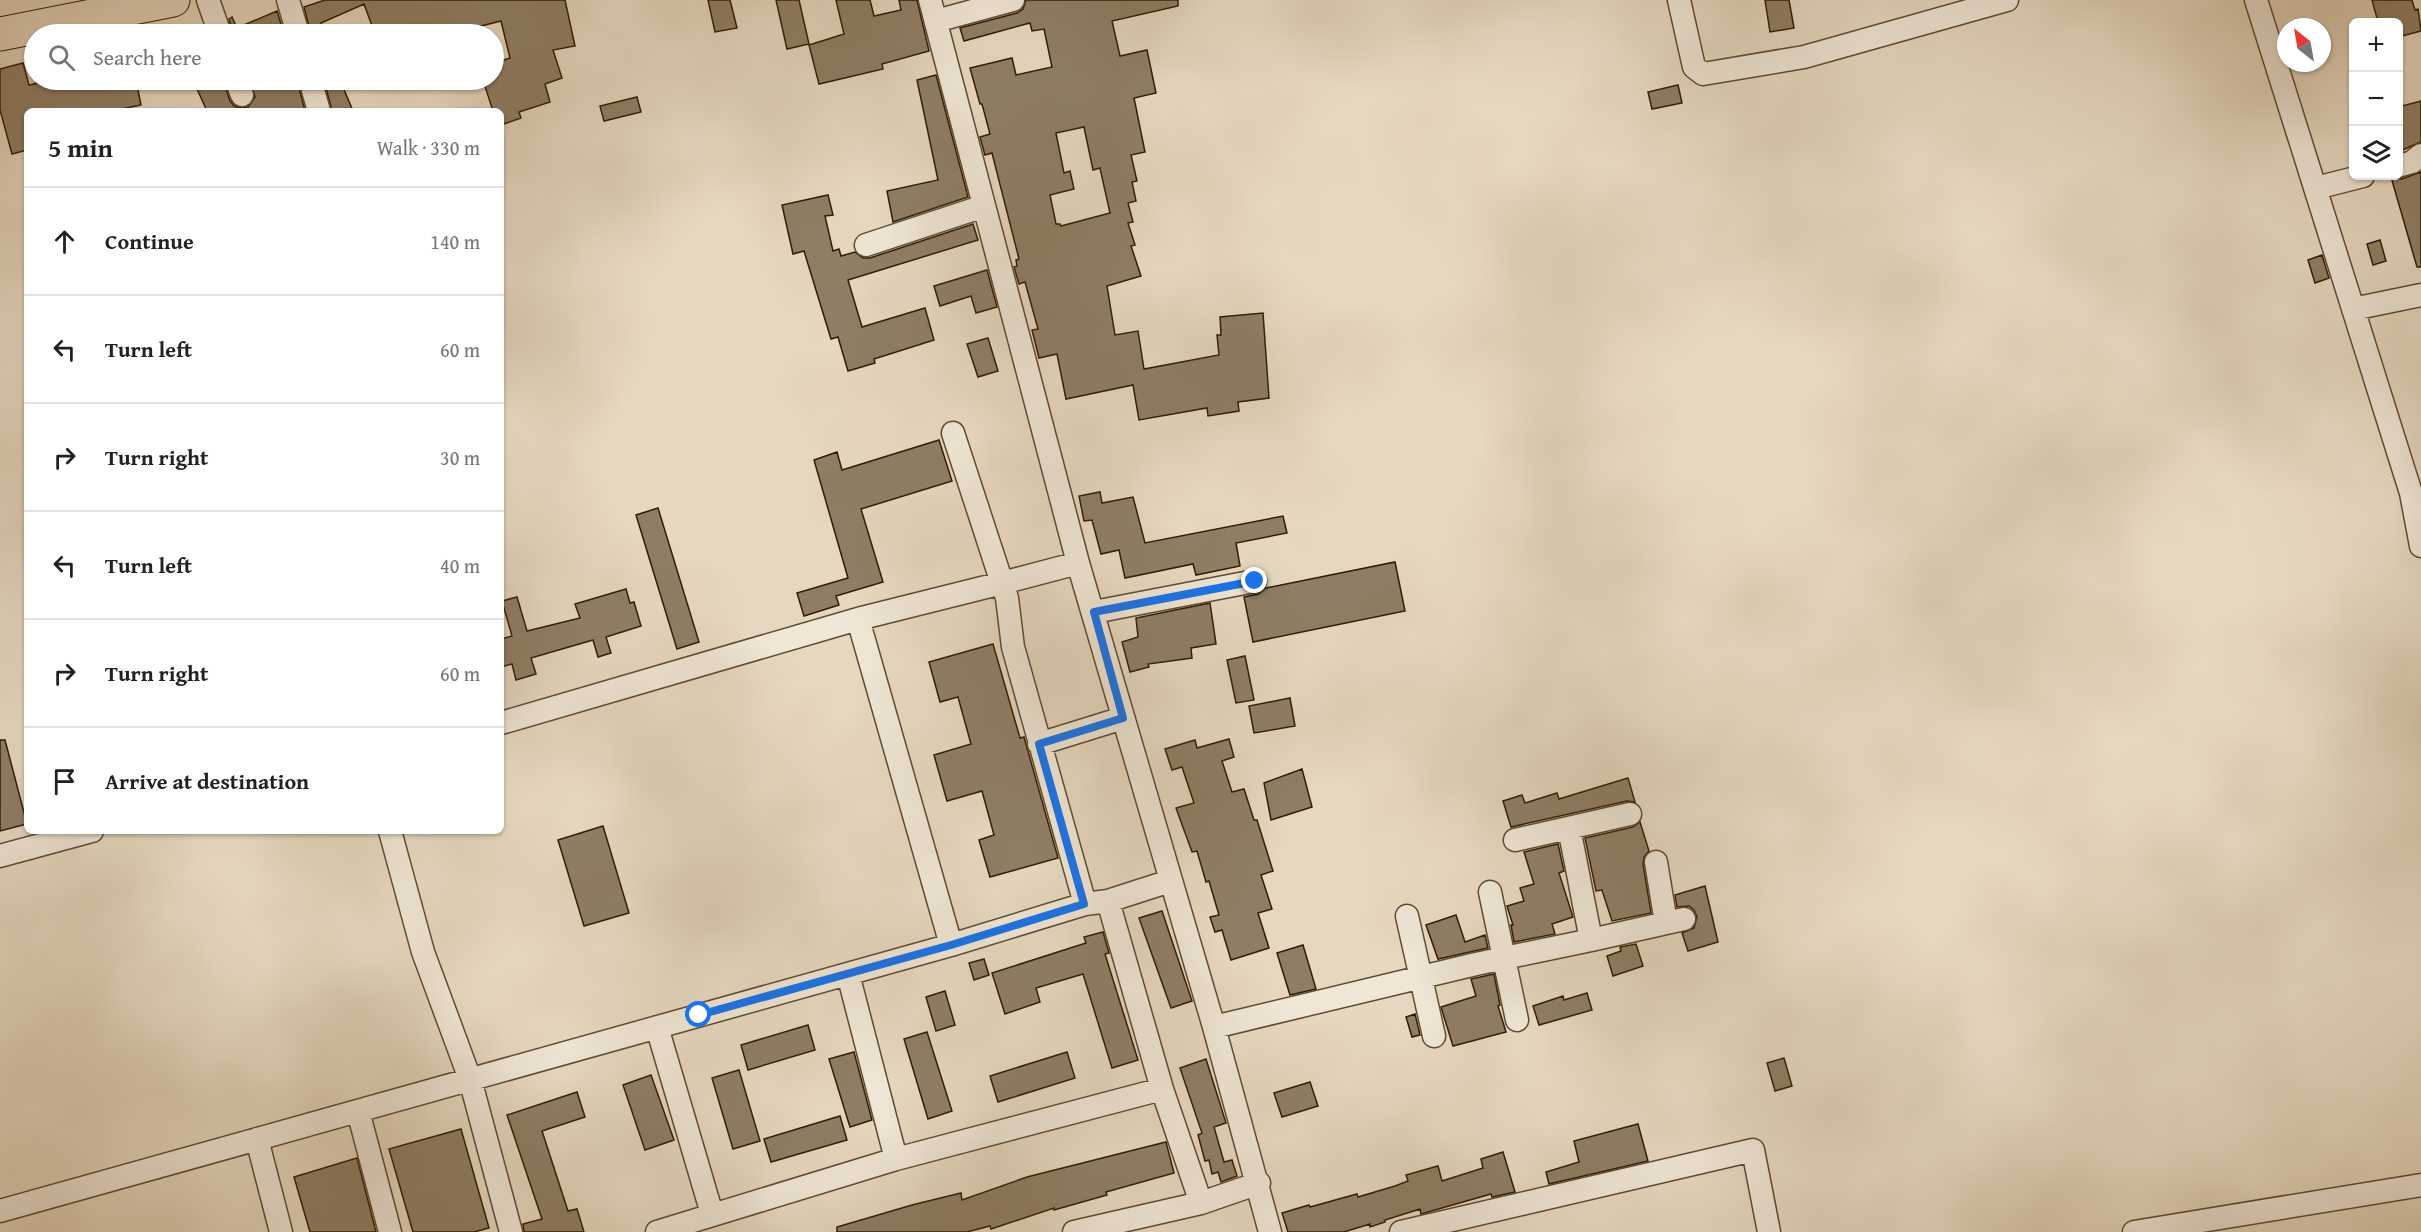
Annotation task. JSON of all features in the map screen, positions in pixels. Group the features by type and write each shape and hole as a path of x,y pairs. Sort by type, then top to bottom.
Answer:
{"highway":[{"path":"39,24 108,6 173,0"},
{"path":"0,34 24,28"}],"street":[{"path":"208,0 216,24"},
{"path":"288,0 295,24"},
{"path":"1013,0 933,11 1078,563 1214,1027 1259,1184 1270,1232"},
{"path":"1679,0 1694,67 1703,74 1804,57 2007,0"},
{"path":"2256,0 2411,493 2421,546"},
{"path":"313,90 318,108"},
{"path":"2403,165 2412,162 2421,155"},
{"path":"2316,188 2349,180"},
{"path":"866,245 984,206"},
{"path":"2353,309 2421,295"},
{"path":"953,433 1007,598 1012,647 1084,904"},
{"path":"504,722 858,619 1078,563"},
{"path":"1094,612 1255,581"},
{"path":"858,619 951,945"},
{"path":"1039,744 1123,718"},
{"path":"1515,840 1630,814"},
{"path":"1569,828 1591,940"},
{"path":"0,856 81,834"},
{"path":"391,834 423,952 470,1079 511,1232"},
{"path":"1214,1027 1675,921 1656,862"},
{"path":"0,1211 951,945 1084,904 1108,901 1170,881"},
{"path":"1490,892 1517,1020"},
{"path":"1108,901 1162,1089 1201,1203"},
{"path":"1407,916 1434,1036"},
{"path":"848,974 896,1159"},
{"path":"657,1027 712,1214"},
{"path":"657,1232 896,1159 1162,1089"},
{"path":"358,1111 390,1232"},
{"path":"257,1139 281,1232"},
{"path":"1401,1232 1753,1150 1769,1232"},
{"path":"1074,1232 1111,1227 1201,1203 1259,1184"},
{"path":"2134,1232 2421,1185"}],"building":[{"path":"325,0 565,0 575,46 553,50 562,78 545,84 550,102 519,112 521,118 504,124 504,108 492,108 486,90 504,90 504,60 510,58 504,24 501,21 489,24 371,24 364,4 321,24 308,24 304,7"},
{"path":"708,0 730,0 737,28 715,32"},
{"path":"776,0 799,0 809,44 787,49"},
{"path":"836,0 870,0 874,16 901,10 899,0 917,0 929,51 882,64 883,69 819,84 809,45 844,34"},
{"path":"1026,0 1178,0 1178,6 1112,21 1120,56 1147,50 1156,93 1134,98 1145,152 1131,155 1137,181 1132,182 1136,201 1128,203 1133,222 1128,223 1135,245 1131,246 1141,276 1107,286 1115,335 1138,331 1144,369 1219,355 1217,335 1221,335 1220,317 1263,313 1269,398 1238,402 1239,411 1208,416 1207,408 1139,420 1133,385 1066,399 1057,354 1039,358 1032,330 1038,329 1025,282 1019,284 1014,267 1017,266 1016,260 1019,259 992,153 985,155 980,137 990,134 970,68 1012,58 1016,75 1052,67 1044,29 1032,31 1030,23 964,41 960,28 1017,13 1023,9","holes":["1084,127 1093,170 1100,168 1110,213 1061,226 1056,224 1050,195 1074,189 1070,171 1064,173 1056,133"]},
{"path":"1765,0 1789,0 1794,28 1770,32"},
{"path":"2372,0 2412,0 2415,10 2418,9 2421,31 2403,36 2403,18 2377,18"},
{"path":"277,11 281,24 246,24"},
{"path":"232,17 235,24 230,24 229,19"},
{"path":"23,63 24,90 138,90 141,105 126,108 24,108 24,151 12,154 0,110 0,69"},
{"path":"936,75 968,197 893,222 887,191 938,180 917,80"},
{"path":"1678,85 1682,103 1652,109 1648,92"},
{"path":"198,90 226,90 234,106 241,108 206,108"},
{"path":"253,90 300,90 304,108 241,108 248,107 255,97"},
{"path":"327,90 344,90 352,108 331,108"},
{"path":"637,97 641,112 604,121 600,106"},
{"path":"2421,101 2421,142 2403,150 2403,126 2403,106"},
{"path":"2421,172 2421,267 2417,267 2392,180"},
{"path":"828,195 833,215 825,216 833,251 839,249 841,256 855,252 863,258 870,258 973,224 978,240 848,280 862,327 925,308 934,340 874,359 875,363 848,371 838,337 831,339 804,251 793,254 782,205"},
{"path":"2380,240 2386,261 2373,265 2367,244"},
{"path":"2322,255 2329,278 2315,283 2308,260"},
{"path":"987,270 997,307 976,313 971,296 940,306 934,286"},
{"path":"988,338 998,371 978,377 967,344"},
{"path":"939,440 952,481 861,509 883,582 836,596 839,605 804,616 797,593 848,578 814,460 837,452 842,470"},
{"path":"1100,492 1102,503 1133,497 1145,543 1283,516 1287,533 1236,543 1240,566 1196,575 1193,564 1125,578 1119,550 1101,554 1092,520 1084,521 1079,496"},
{"path":"658,508 699,642 677,649 636,515"},
{"path":"1395,562 1405,611 1253,642 1244,597 1258,594 1266,588"},
{"path":"626,589 630,603 634,602 641,626 606,637 611,653 598,657 593,640 531,658 536,674 516,680 512,664 504,666 504,638 512,636 504,600 517,597 527,631 580,618 575,604"},
{"path":"1210,603 1216,644 1191,648 1192,658 1148,664 1149,667 1130,672 1122,642 1138,637 1136,618"},
{"path":"993,644 1020,738 1024,737 1058,858 990,877 979,840 994,835 982,791 947,801 934,755 971,744 958,697 940,702 929,662"},
{"path":"1245,656 1254,700 1236,703 1227,660"},
{"path":"1290,698 1295,726 1254,733 1249,706"},
{"path":"1229,739 1234,757 1222,761 1232,792 1244,789 1254,820 1257,820 1273,871 1261,875 1272,909 1258,913 1269,948 1231,960 1222,930 1215,932 1210,917 1219,915 1209,881 1206,882 1197,851 1192,852 1176,808 1194,803 1182,767 1172,770 1165,749 1195,740 1197,748"},
{"path":"0,740 5,740 24,813 24,825 0,831"},
{"path":"1302,769 1312,807 1271,820 1264,783"},
{"path":"1628,778 1635,802 1627,801 1511,827 1503,801 1522,795 1525,803 1557,793 1559,799"},
{"path":"1640,822 1649,851 1644,857 1643,864 1651,913 1612,921 1602,890 1596,891 1585,838 1633,827"},
{"path":"603,826 629,913 584,926 558,840"},
{"path":"1558,844 1564,871 1559,873 1573,917 1552,924 1555,934 1514,942 1511,925 1513,925 1507,906 1524,901 1520,888 1534,884 1524,852"},
{"path":"1705,886 1718,942 1688,951 1682,933 1694,928 1697,917 1689,906 1677,907 1675,895"},
{"path":"1162,911 1192,1001 1171,1008 1139,918"},
{"path":"1456,915 1465,942 1485,935 1488,948 1438,959 1426,925"},
{"path":"1103,932 1109,953 1105,954 1138,1060 1112,1068 1083,974 1036,988 1040,1002 1005,1014 992,973 1086,943 1084,937"},
{"path":"1636,944 1643,966 1613,976 1607,956 1621,951 1620,947"},
{"path":"1303,945 1316,989 1290,995 1277,953"},
{"path":"984,959 989,975 974,980 969,963"},
{"path":"1494,974 1500,1005 1498,1006 1506,1032 1453,1046 1441,1007 1476,996 1471,979"},
{"path":"945,991 955,1025 936,1031 926,997"},
{"path":"1587,993 1592,1010 1539,1025 1533,1006 1563,996 1564,1000"},
{"path":"1415,1014 1420,1035 1412,1037 1406,1017"},
{"path":"808,1025 815,1050 748,1070 741,1045"},
{"path":"927,1032 952,1111 928,1119 904,1039"},
{"path":"854,1052 872,1120 850,1127 829,1059"},
{"path":"1067,1052 1075,1078 998,1102 990,1076"},
{"path":"1784,1058 1792,1086 1775,1091 1767,1063"},
{"path":"1206,1059 1226,1123 1214,1127 1224,1162 1232,1160 1237,1176 1221,1182 1218,1172 1212,1174 1209,1160 1205,1161 1198,1135 1202,1133 1180,1068"},
{"path":"739,1070 760,1141 733,1149 712,1078"},
{"path":"651,1075 674,1140 645,1150 623,1085"},
{"path":"1310,1082 1318,1106 1282,1117 1274,1093"},
{"path":"577,1092 585,1117 542,1131 568,1211 577,1209 584,1232 524,1232 523,1224 542,1219 507,1115"},
{"path":"840,1116 847,1140 771,1162 764,1139"},
{"path":"1638,1124 1648,1161 1549,1184 1546,1172 1579,1162 1574,1141"},
{"path":"461,1129 489,1228 474,1232 413,1232 389,1149"},
{"path":"1166,1142 1174,1173 991,1229 990,1226 967,1232 837,1232 837,1227 912,1205 961,1193 962,1200 1027,1177"},
{"path":"1503,1152 1515,1192 1492,1197 1491,1194 1421,1214 1420,1209 1370,1227 1370,1224 1344,1232 1288,1232 1282,1213 1357,1194 1358,1197 1395,1186 1408,1181 1406,1175 1438,1166 1442,1181 1483,1168 1481,1159"},
{"path":"357,1158 376,1232 310,1232 294,1177"}],"route":[{"path":"699,1015 951,945 1084,904 1039,744 1123,718 1094,612 1255,581"}]}
